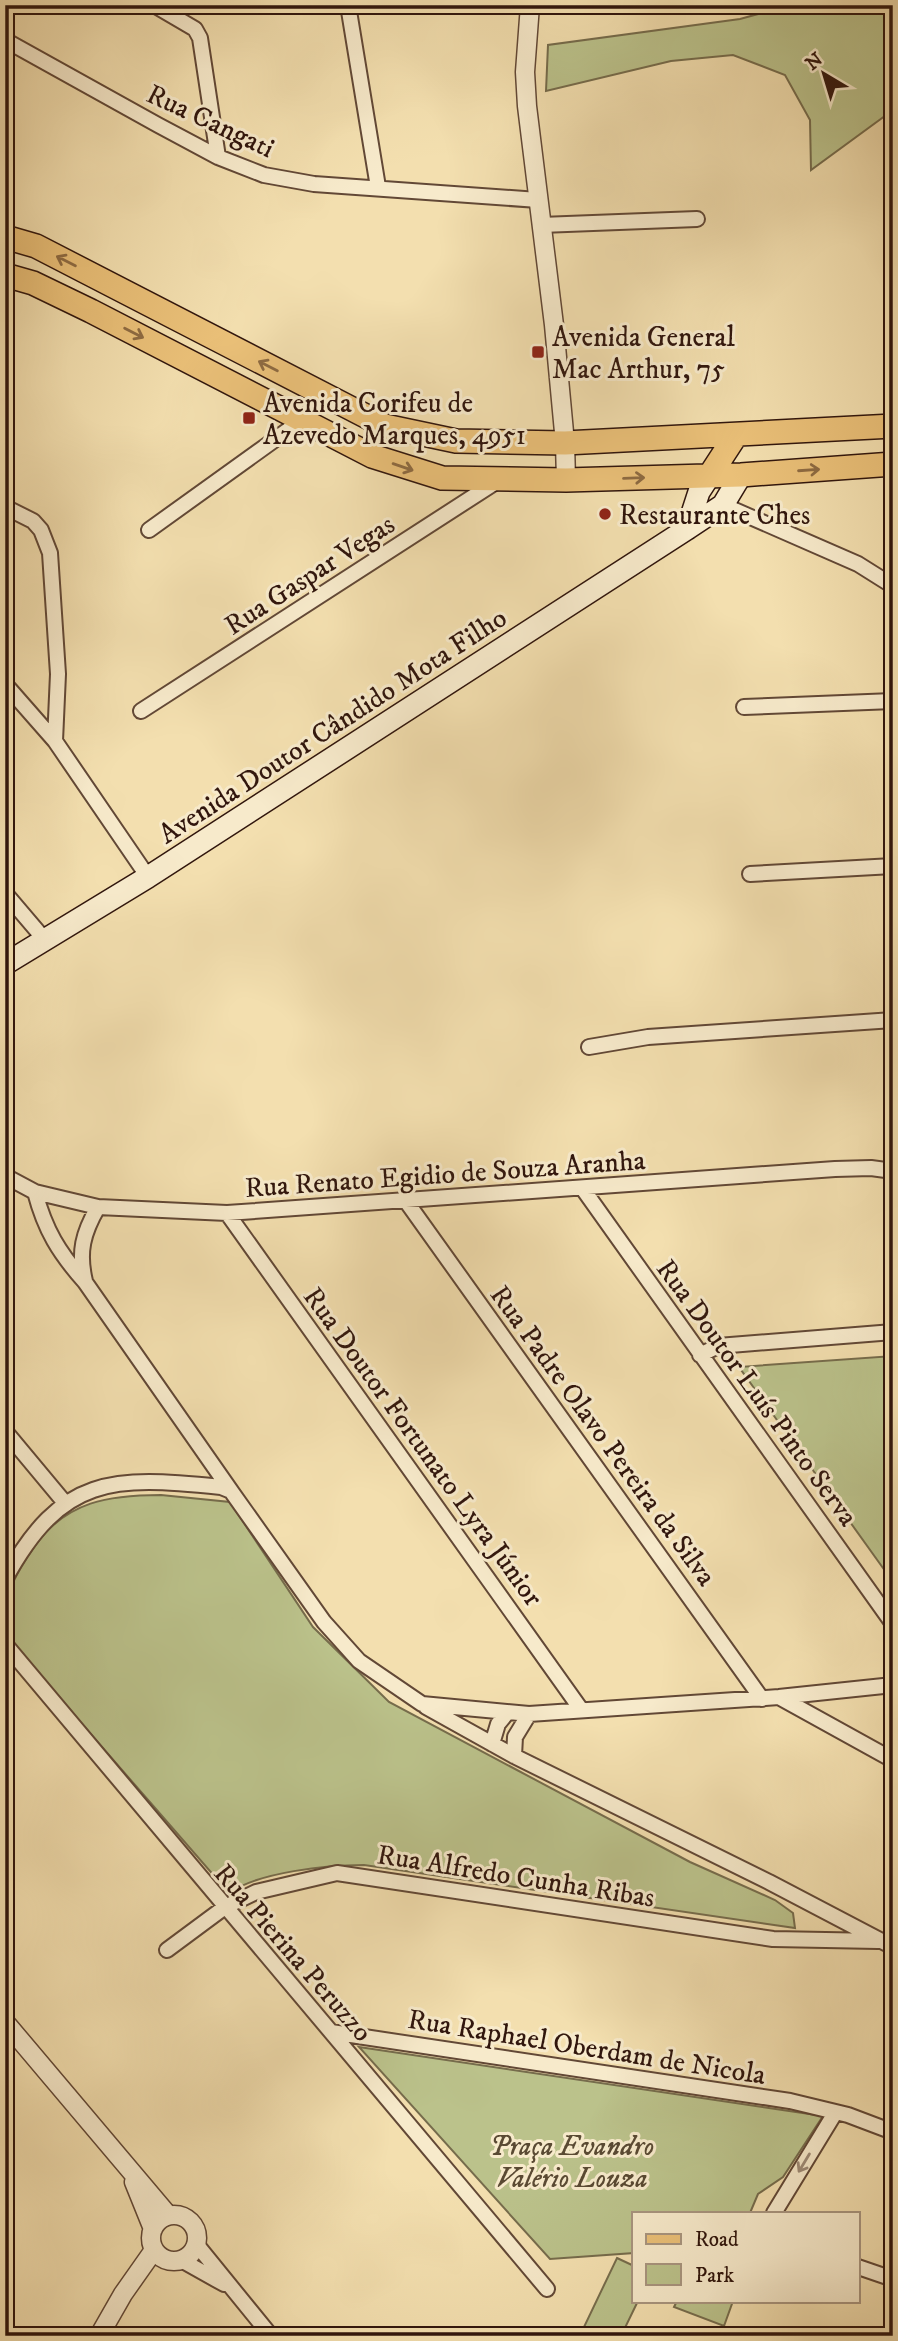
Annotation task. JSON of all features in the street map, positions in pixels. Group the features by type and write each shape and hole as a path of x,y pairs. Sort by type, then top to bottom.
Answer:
{"main road":[{"path":"5,237 36,246 385,426 456,441 565,443 893,426"},
{"path":"5,275 33,283 91,311 372,456 408,470 442,478 566,480 741,475 893,464"},
{"path":"687,529 699,492 736,435"},
{"name":"Avenida Doutor Cândido Mota Filho","path":"5,964 148,877 687,529 723,505 741,475"}],"street":[{"path":"154,5 195,29 200,38 218,157"},
{"path":"348,5 378,187"},
{"path":"530,5 525,72 565,443 566,480"},
{"name":"Rua Cangati","path":"5,40 218,157 264,175 314,184 538,200"},
{"path":"541,225 697,219"},
{"path":"149,530 302,420"},
{"name":"Rua Gaspar Vegas","path":"141,711 503,477"},
{"path":"723,505 858,564 893,586"},
{"path":"5,507 33,521 41,530 50,553 58,674 55,741"},
{"path":"5,684 55,741 148,877"},
{"path":"744,707 893,701"},
{"path":"750,874 893,866"},
{"path":"5,893 45,940"},
{"path":"589,1047 648,1038 893,1020"},
{"name":"Rua Renato Egidio de Souza Aranha","path":"5,1176 35,1192 98,1207 227,1213 835,1169 871,1168 893,1171"},
{"name":"Rua Doutor Luís Pinto Serva","path":"583,1189 893,1624"},
{"path":"35,1192 47,1233 59,1252 85,1282 324,1622 359,1661 422,1704 514,1756 769,1882 893,1947"},
{"name":"Rua Padre Olavo Pereira da Silva","path":"406,1201 762,1699"},
{"path":"85,1282 80,1260 82,1239 98,1207"},
{"name":"Rua Doutor Fortunato Lyra Júnior","path":"227,1213 580,1708"},
{"path":"701,1354 718,1346 893,1332"},
{"path":"5,1431 65,1503"},
{"path":"5,1579 31,1538 65,1503 88,1490 138,1481 231,1491"},
{"name":"Rua Pierina Peruzzo","path":"5,1644 547,2289"},
{"path":"422,1704 530,1714 580,1708 762,1699 893,1685"},
{"path":"779,1697 893,1760"},
{"path":"492,1744 498,1724 506,1713"},
{"path":"514,1756 515,1737 530,1714"},
{"name":"Rua Alfredo Cunha Ribas","path":"167,1950 225,1907 256,1892 337,1873 773,1939 878,1941"},
{"path":"5,2022 168,2215"},
{"name":"Rua Raphael Oberdam de Nicola","path":"331,2032 790,2101 893,2132"},
{"path":"775,2212 835,2113"},
{"path":"127,2166 153,2229"},
{"path":"228,2286 167,2257 151,2240 153,2229 159,2220 176,2214 191,2221 196,2228 197,2245 271,2336"},
{"path":"99,2336 122,2294 167,2257 191,2255 197,2245"},
{"path":"860,2268 893,2279"}],"green space":[{"path":"791,5 893,5 893,110 811,170 810,120 785,75 733,55 671,61 546,91 548,45 740,19"},
{"path":"893,1356 893,1582 739,1367"},
{"path":"161,1495 230,1502 313,1627 389,1702 690,1862 775,1900 793,1913 795,1928 364,1865 313,1868 275,1875 229,1893 38,1674 18,1649 6,1628 6,1606 12,1584 47,1531 75,1510 90,1504 107,1499"},
{"name":"Praça Evandro Valério Louza","path":"359,2047 823,2116 783,2177 758,2194 750,2212 632,2212 632,2253 550,2259"},
{"path":"617,2258 632,2265 632,2302 638,2302 621,2336 602,2336 584,2327"},
{"path":"676,2302 733,2302 724,2326 674,2307"}],"place":[{"name":"Avenida General Mac Arthur, 75","path":"538,352"},
{"name":"Avenida Corifeu de Azevedo Marques, 4951","path":"249,418"},
{"name":"Restaurante Ches","path":"605,514"}]}
